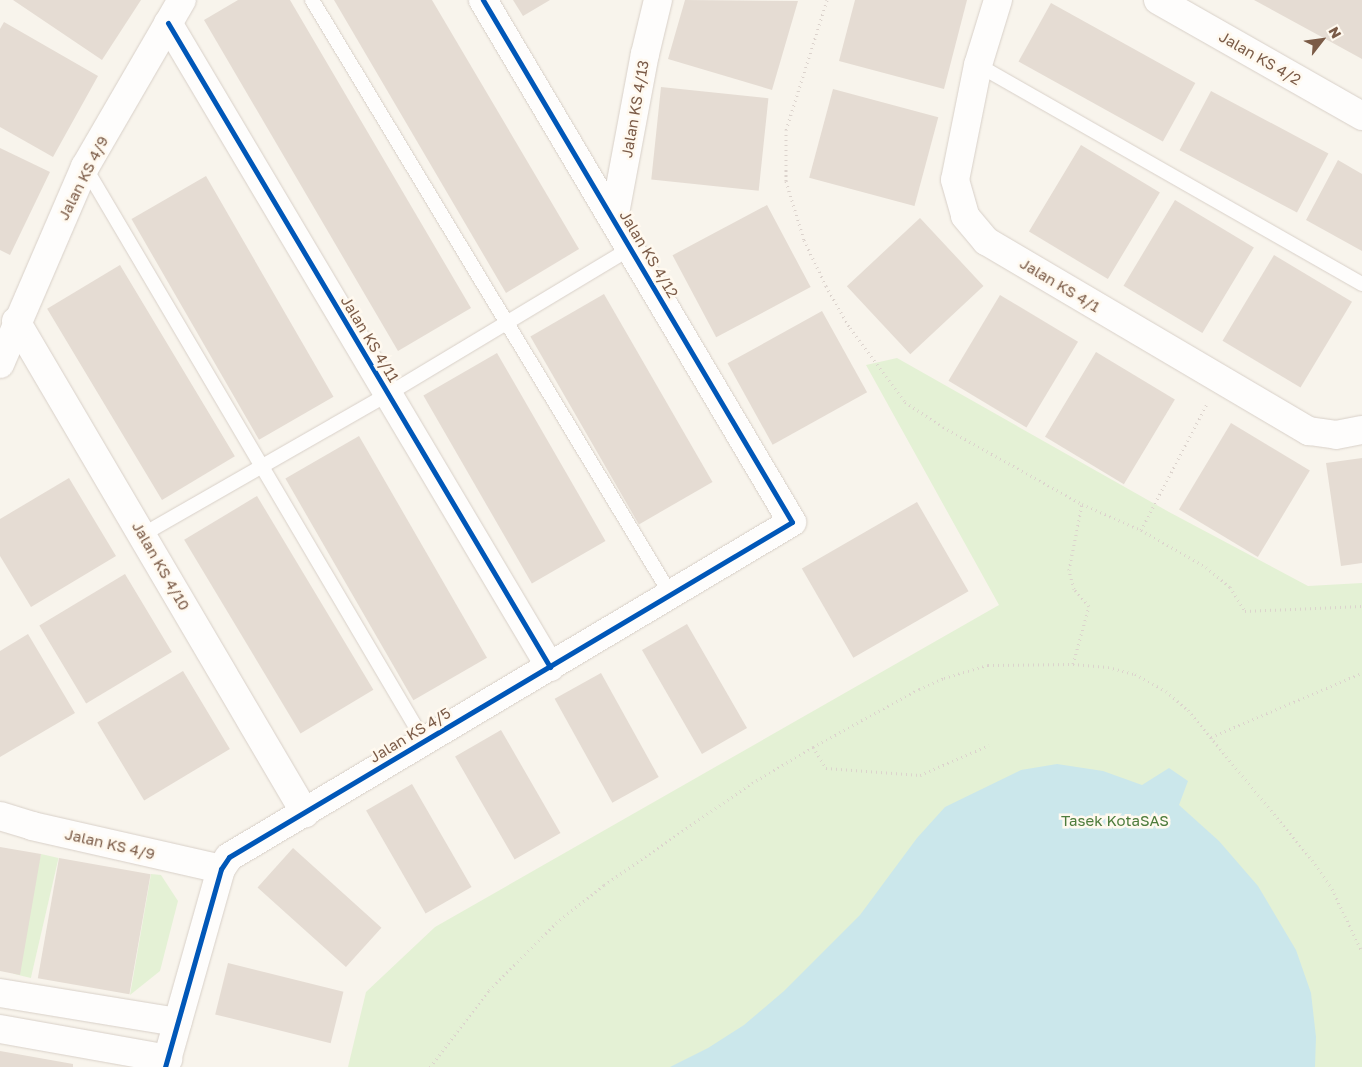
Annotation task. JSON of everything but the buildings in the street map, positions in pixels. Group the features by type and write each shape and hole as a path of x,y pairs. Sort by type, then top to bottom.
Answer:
{"street":[{"name":"Jalan KS 4/9","path":"0,364 16,321 85,167 182,0"},
{"name":"Jalan KS 4/12","path":"483,0 632,248 792,522"},
{"name":"Jalan KS 4/13","path":"614,219 645,54 658,0"},
{"name":"Jalan KS 4/1","path":"998,0 978,65 955,180 965,216 986,241 1219,381 1309,431 1336,435 1362,430"},
{"name":"Jalan KS 4/2","path":"1158,0 1362,116"},
{"name":"Jalan KS 4/11","path":"168,23 550,666"},
{"name":"Jalan KS 4/10","path":"16,321 305,813"},
{"name":"Jalan KS 4/5","path":"167,1063 221,869 229,857 792,522"},
{"name":"Jalan KS 4/9","path":"0,816 32,826 221,869"},
{"path":"0,993 178,1022"},
{"path":"0,1029 167,1063"}],"lane":[{"path":"312,0 671,595"},
{"path":"978,65 1362,284"},
{"path":"85,167 424,741"},
{"path":"142,534 388,394 632,248"}],"path":[{"path":"827,0 786,130 783,152 790,202 826,286 850,328 905,402 943,427 1082,504 1141,530 1221,578 1245,611 1362,606"},
{"path":"1141,530 1219,381"},
{"path":"1073,664 1089,606 1074,589 1069,570 1082,504"},
{"path":"430,1067 489,990 556,923 660,845 813,747 919,689 968,670 1004,663 1073,664 1124,671 1151,682 1188,710 1300,844 1327,882 1362,952"},
{"path":"1212,737 1362,673"},
{"path":"813,747 826,768 920,775 989,745"}],"green space":[{"name":"Tasek KotaSAS","path":"897,358 1169,512 1308,586 1362,583 1362,1067 348,1067 366,992 435,927 999,605 866,365"},
{"path":"41,854 59,858 31,978 13,974"},
{"path":"151,874 161,875 178,901 160,971 130,995"}],"water":[{"path":"1057,764 1103,771 1142,785 1169,768 1188,781 1179,805 1219,841 1258,886 1296,950 1311,993 1316,1037 1315,1067 670,1067 708,1048 744,1025 784,991 860,915 917,838 945,807 1021,770"}],"cycle path":[{"path":"165,1067 221,869 229,857 792,522 483,0"},
{"path":"168,23 550,667"}]}
